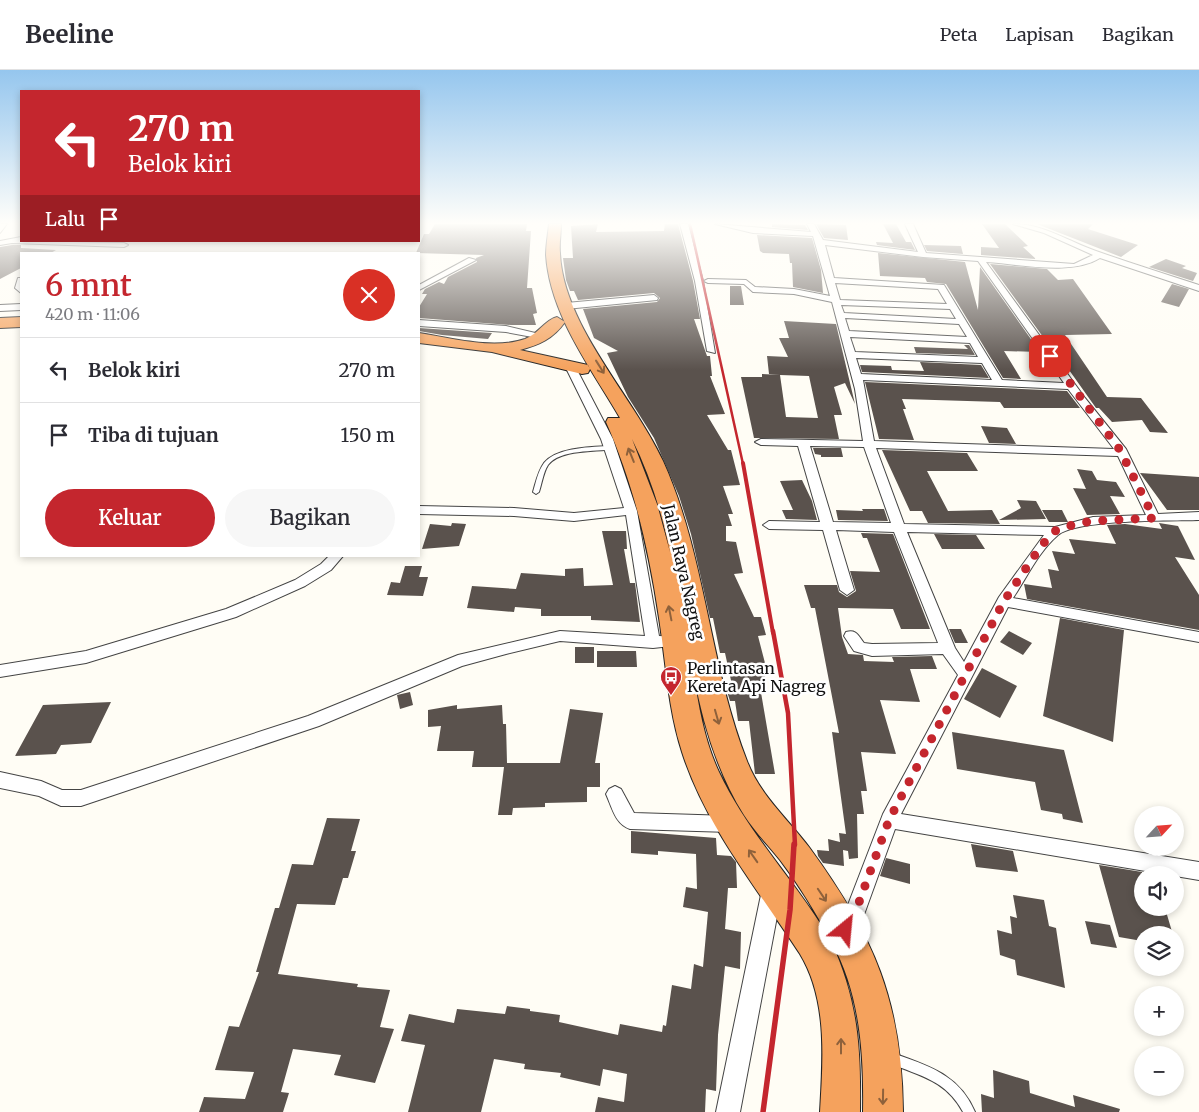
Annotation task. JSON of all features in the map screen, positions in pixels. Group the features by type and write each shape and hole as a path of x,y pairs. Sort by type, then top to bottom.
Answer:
{"highway":[{"name":"Jalan Raya Nagreg","path":"555,273 555,321"},
{"name":"Jalan Raya Nagreg","path":"544,280 555,321 576,368 616,423 640,479 675,641 689,728 710,785 730,824 773,884 832,941 862,966 874,1012 881,1055 883,1112"},
{"name":"Jalan Raya Nagreg","path":"555,321 585,343 632,421 662,483 677,537 717,720 744,789 763,817 795,854 832,941 834,994 842,1040 840,1112"},
{"path":"485,346 519,344 555,321"},
{"path":"0,323 20,322"},
{"path":"420,338 485,346 576,368"}],"street":[{"path":"420,287 448,273"},
{"path":"700,273 703,281 712,351"},
{"path":"830,273 857,377 869,445 899,528 948,648 954,660 965,672"},
{"path":"990,273 1121,453 1154,518"},
{"path":"1152,273 1199,288"},
{"path":"832,280 939,286 954,307 999,383"},
{"path":"703,281 746,282 749,283 751,289 787,289 819,295 836,301 954,307"},
{"path":"420,323 506,329 555,321 654,298"},
{"path":"0,308 20,307"},
{"path":"840,315 963,322"},
{"path":"845,334 974,340"},
{"path":"851,355 986,360"},
{"path":"576,368 611,448 631,511 653,642"},
{"path":"857,377 1071,386"},
{"path":"761,442 964,446 1121,453"},
{"path":"803,443 847,590"},
{"path":"420,510 574,517 631,511"},
{"path":"769,525 1055,531 1093,521 1199,516"},
{"path":"832,941 854,916 889,820 965,672 1004,601 1041,546 1055,531"},
{"path":"0,671 86,657 232,613 300,583 326,567 336,557"},
{"path":"1004,601 1199,637"},
{"path":"0,780 41,789 61,798 81,798 312,721 458,661 506,648 560,636 653,642 675,641"},
{"path":"851,636 859,647 872,650 948,648"},
{"path":"615,794 623,813 630,821 730,824"},
{"path":"889,820 1199,871"},
{"path":"728,1112 773,884"}],"lane":[{"path":"536,492 546,465 551,458 560,454 611,448"},
{"path":"881,1055 940,1076 964,1101 969,1112"}],"building":[{"path":"0,273 12,273 0,279"},
{"path":"456,273 528,273 527,288 532,288 537,313 533,314 536,325 420,318 420,305 427,294 422,294 425,289 439,282 444,284 448,277"},
{"path":"565,273 691,273 700,319 694,319 707,356 710,356 712,376 710,376 725,414 707,415 728,450 731,450 740,485 723,486 733,514 728,514 732,526 726,526 726,541 736,542 743,573 734,574 754,617 761,617 766,635 758,636 765,663 762,663 766,681 759,681 775,774 755,774 749,721 738,721 735,701 730,701 725,685 732,685 725,653 720,653 713,618 710,618 691,534 679,496 654,438 628,397 607,353 618,351 594,338 583,309 657,302 660,298 654,293 578,300 574,291 570,291"},
{"path":"792,273 821,273 823,293 793,287"},
{"path":"880,273 968,273 978,310 980,273 984,273 1040,352 1004,351 1021,379 1003,378 946,284 927,282 925,278 880,276"},
{"path":"996,273 1051,273 1058,280 1073,279 1112,334 1065,335 1107,397 1141,398 1168,433 1150,432 1142,420 1112,422 1099,408 1096,408 1062,360 1054,352"},
{"path":"1167,273 1197,273 1193,281"},
{"path":"1172,284 1189,289 1179,307 1161,302"},
{"path":"730,286 741,286 744,305 730,305"},
{"path":"784,321 836,324 855,404 845,383 834,387 842,415 834,415 839,439 754,438 741,377 762,377 762,374 780,375 769,374 767,356 788,357 779,338 789,338","holes":["780,375 809,376 818,418 786,417"]},
{"path":"420,328 492,333 488,339 420,331"},
{"path":"964,345 969,345 975,355 916,353 914,347 968,349"},
{"path":"920,362 981,365 989,378 862,372 860,365 891,366 892,370 924,371"},
{"path":"865,382 1067,391 1080,408 1004,408 1000,402 902,399 906,409 903,409 914,440 879,439"},
{"path":"981,426 1007,428 1016,444 989,443"},
{"path":"813,448 841,448 843,457 821,457 821,455 815,454"},
{"path":"882,450 967,453 978,471 927,471 948,511 992,510 1000,524 928,523 922,511 910,511"},
{"path":"1077,469 1092,471 1097,480 1116,482 1125,497 1110,496 1120,514 1087,515 1073,488 1086,489"},
{"path":"1140,473 1199,477 1199,510 1167,510"},
{"path":"802,480 812,501 817,520 786,519 782,510 793,510 780,481"},
{"path":"1017,500 1036,501 1046,519 999,520 1021,508"},
{"path":"862,509 884,509 888,521 838,520 836,510 863,511"},
{"path":"1042,510 1062,510 1068,522 1049,522"},
{"path":"452,523 466,524 459,546 422,549 430,524 451,526"},
{"path":"1159,523 1178,526 1195,560 1175,557 1199,595 1199,630 1027,599 1024,584 1052,588 1048,569 1059,571 1052,551 1075,554 1069,539 1116,544 1107,525 1125,524 1162,529"},
{"path":"602,531 626,531 627,549 624,549 630,583 635,583 640,622 591,620 591,616 541,616 541,609 515,607 514,612 467,608 472,586 516,589 521,573 565,576 565,569 583,568 584,586 613,585"},
{"path":"861,533 893,534 930,629 901,629 893,609 838,608 842,637 848,654 863,655 864,661 894,662 892,657 932,656 937,669 910,669 920,702 880,700 896,754 861,752 867,791 861,791 864,814 857,814 858,858 849,859 848,851 843,850 844,866 823,863 818,856 817,850 829,851 828,839 840,842 839,833 846,834 832,732 839,733 815,608 811,608 804,585 837,585 839,592 847,597 856,591 850,571 880,572 867,538 863,538"},
{"path":"934,534 976,535 985,549 942,549"},
{"path":"405,566 422,566 419,577 428,577 423,596 387,595 391,582 400,583"},
{"path":"1060,618 1124,630 1113,742 1043,716"},
{"path":"949,629 961,629 968,643 955,643"},
{"path":"1009,631 1032,643 1023,655 1000,642"},
{"path":"575,647 594,647 594,663 575,663"},
{"path":"597,651 636,651 637,667 597,667"},
{"path":"982,668 1017,686 1000,718 964,699"},
{"path":"410,692 413,705 400,709 397,695"},
{"path":"111,702 91,743 61,745 56,754 15,756 43,705"},
{"path":"457,705 457,709 502,705 503,724 506,724 507,763 560,763 570,709 603,713 595,763 600,763 600,787 587,787 587,802 545,803 545,807 513,808 512,815 498,815 504,767 472,767 474,751 437,751 441,726 428,727 428,710"},
{"path":"952,732 1064,750 1083,823 1063,819 1062,814 1041,810 1035,782 957,769"},
{"path":"327,818 360,819 351,851 356,851 348,878 343,878 335,905 297,904 278,974 358,984 357,987 390,990 380,1027 394,1029 375,1083 334,1075 341,1055 293,1049 281,1092 289,1093 283,1112 199,1112 204,1097 245,1099 254,1072 215,1070 229,1026 239,1027 259,972 256,972 275,908 279,908 292,864 313,865"},
{"path":"631,831 716,838 717,855 731,856 736,862 737,888 728,888 725,929 741,932 740,969 725,966 718,1035 716,1091 706,1089 705,1112 595,1112 598,1097 624,1102 627,1074 603,1069 600,1086 560,1077 561,1073 524,1069 525,1064 494,1059 481,1112 408,1112 425,1045 401,1041 409,1014 454,1023 457,1009 505,1014 507,1006 560,1015 559,1022 618,1035 620,1024 662,1032 663,1025 666,1026 672,985 691,989 694,964 703,967 708,912 683,907 686,887 697,889 696,854 658,851 658,855 631,853"},
{"path":"971,844 1013,851 1018,872 976,867"},
{"path":"886,858 910,864 910,884 880,876"},
{"path":"1099,865 1134,871 1134,916 1167,916 1170,926 1134,926 1134,940 1119,937"},
{"path":"1013,895 1044,900 1049,926 1056,928 1065,988 1017,975 1015,960 1000,955 997,930 1012,934 1010,916 1017,918"},
{"path":"1085,921 1110,925 1117,948 1091,944"},
{"path":"993,1070 1029,1081 1030,1093 1075,1107 1073,1095 1120,1109 1119,1112 982,1112 981,1094 994,1098"}],"railway":[{"path":"701,273 743,464"},
{"path":"743,463 773,633"},
{"path":"773,631 788,713 795,845"},
{"path":"763,1112 790,910 794,844"}],"place":[{"name":"Perlintasan Kereta Api Nagreg","path":"671,696"}],"route":[{"path":"845,930 854,916 889,820 965,672 1004,601 1041,546 1055,531 1075,524 1093,521 1154,518 1120,450 1050,356"}]}
